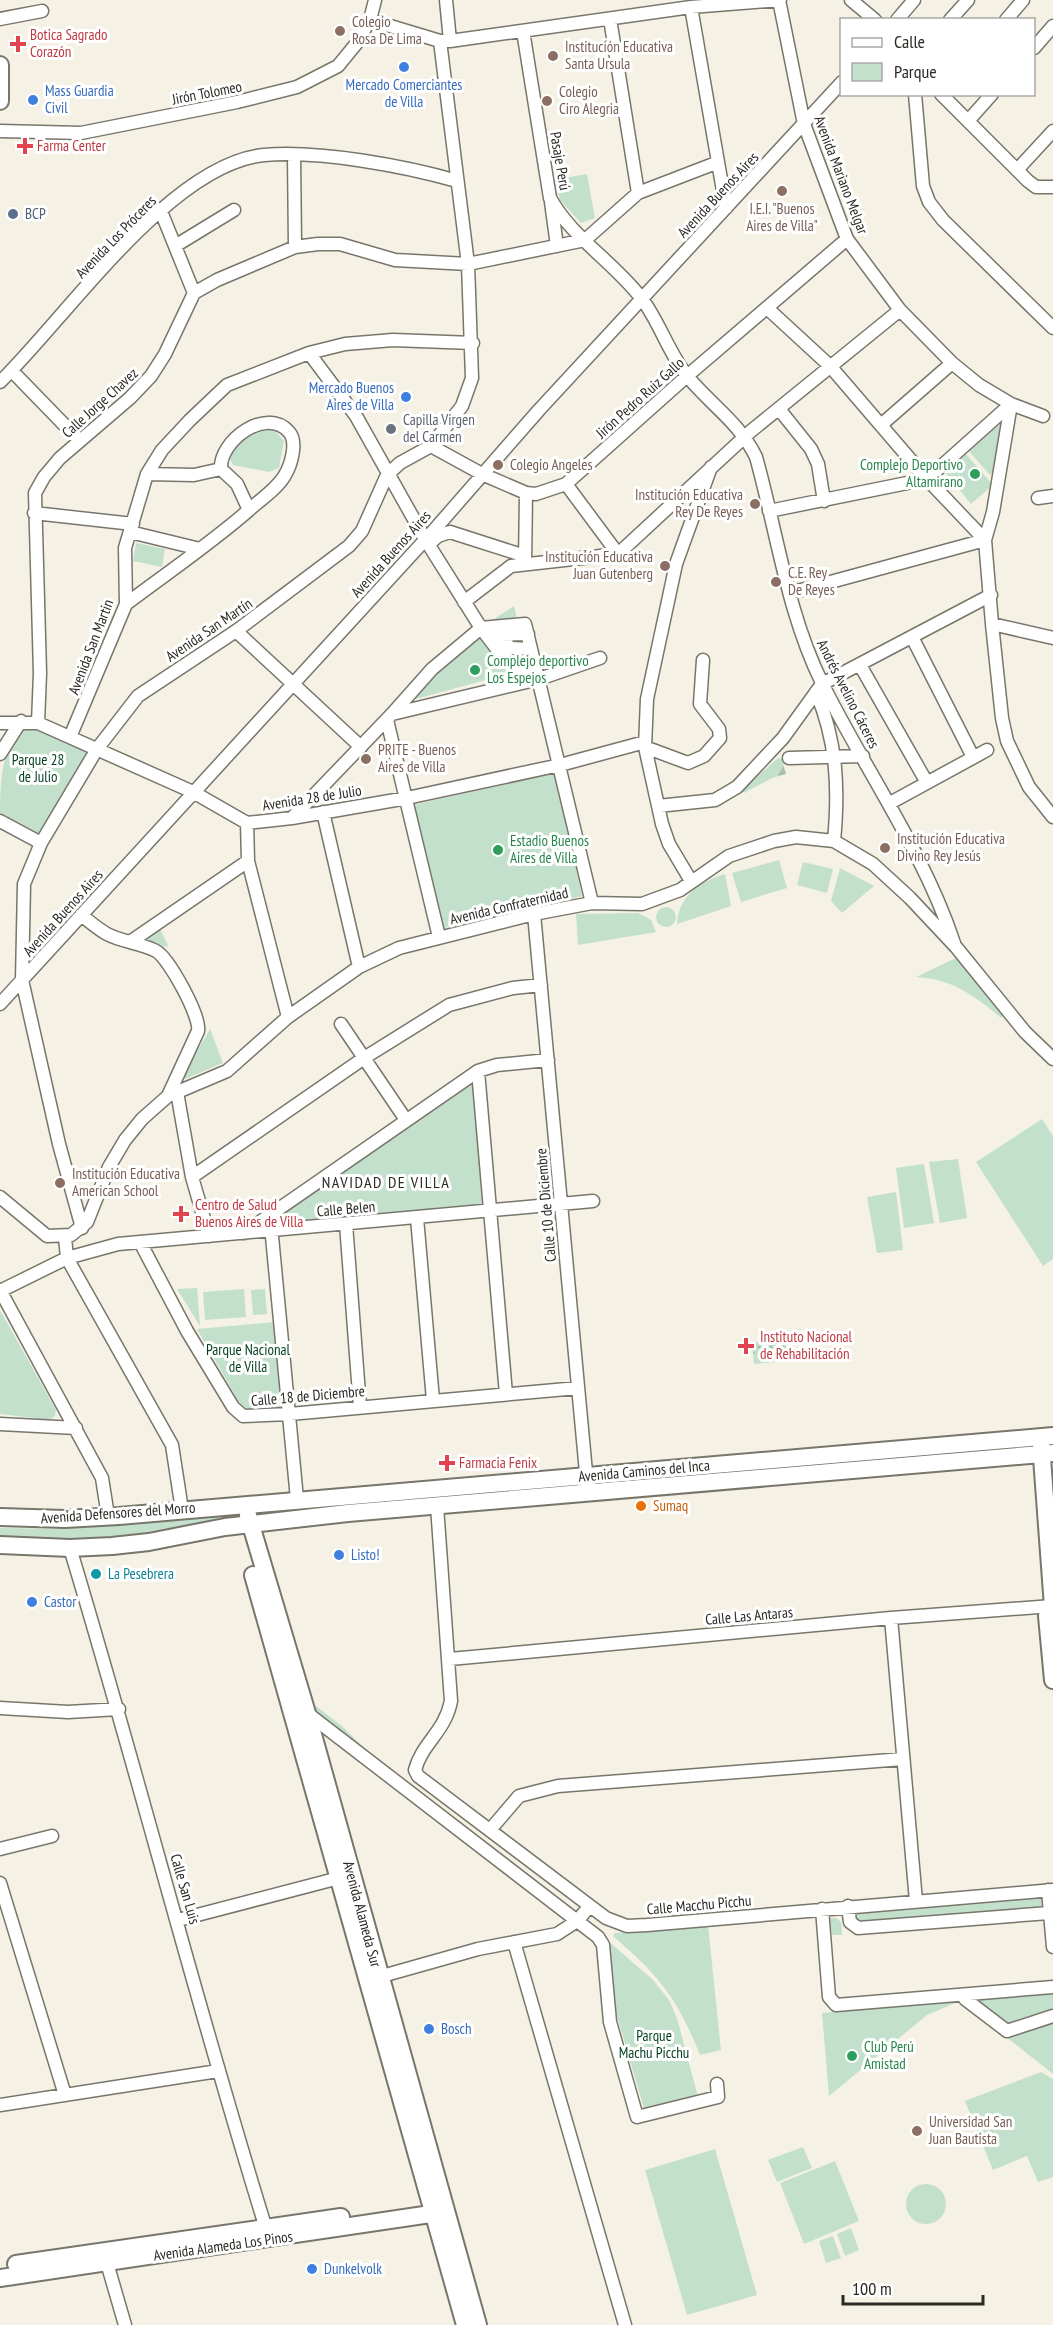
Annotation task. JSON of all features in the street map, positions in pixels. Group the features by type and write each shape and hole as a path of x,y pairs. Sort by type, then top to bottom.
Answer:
{"main road":[{"path":"0,65 0,101"},
{"path":"1047,1445 1053,1607 1047,1616 1053,1680"},
{"name":"Avenida Caminos del Inca","path":"240,1504 586,1476 1047,1445"},
{"name":"Avenida Caminos del Inca","path":"245,1524 588,1493 1047,1445"},
{"name":"Avenida Defensores del Morro","path":"0,1517 64,1519 240,1504"},
{"name":"Avenida Alameda Sur","path":"240,1504 339,1878 374,1978"},
{"name":"Avenida Defensores del Morro","path":"0,1545 70,1548 149,1542 245,1524"},
{"name":"Avenida Alameda Sur","path":"245,1524 307,1713 374,1978 438,2208 465,2325"},
{"name":"Avenida Alameda Sur","path":"438,2208 478,2325"},
{"name":"Avenida Alameda Los Pinos","path":"0,2267 105,2257 438,2208"},
{"name":"Avenida Alameda Los Pinos","path":"0,2278 105,2257"}],"street":[{"name":"Jirón Tolomeo","path":"0,131 81,133 237,102 297,87 338,66 356,44 370,20 375,0"},
{"name":"Avenida San Martín","path":"82,1228 22,980 24,884 41,843 97,749 138,696 236,631 349,546 362,531 387,475 400,463 431,446 462,406 472,378 473,343 468,264 445,41 446,0"},
{"path":"370,20 445,41 691,7 779,0"},
{"name":"Avenida Mariano Melgar","path":"779,0 804,124 848,239 900,310 952,363 979,385 1011,404 1043,416"},
{"path":"851,0 873,18"},
{"path":"952,18 968,0"},
{"path":"1008,18 1023,0"},
{"path":"899,18 913,1"},
{"path":"691,7 716,163 726,208"},
{"path":"0,19 42,11"},
{"path":"610,19 638,193"},
{"path":"1035,47 1053,26"},
{"name":"Pasaje Perú","path":"523,31 550,198 556,209 642,299"},
{"name":"Avenida Buenos Aires","path":"0,1004 193,792 427,542 482,474 840,84"},
{"path":"915,96 923,186 929,202 943,220 1053,328"},
{"path":"943,96 1036,187 1053,187"},
{"path":"968,121 990,96"},
{"path":"1017,170 1053,130"},
{"name":"Avenida Los Próceres","path":"0,382 160,209 224,168 264,155 294,155 352,160 427,172 458,181"},
{"path":"294,155 295,248"},
{"path":"160,209 194,293 217,280 295,248 340,244 395,260 468,264 585,240 638,193 716,163"},
{"path":"550,198 557,246"},
{"path":"175,246 234,210"},
{"name":"Jirón Pedro Ruiz Gallo","path":"526,493 536,494 567,484 687,376 848,239"},
{"name":"Calle Jorge Chavez","path":"38,723 40,673 35,493 44,477 151,376 165,354 194,293"},
{"name":"Andrés Avelino Cáceres","path":"642,299 687,376 746,436 756,457 790,593 819,688 890,803 956,946"},
{"path":"767,308 830,366 927,479 985,540"},
{"path":"464,602 511,566 525,560 618,554 746,436 900,310"},
{"name":"Avenida San Martin","path":"70,737 126,604 124,563 131,528 147,474 162,450 227,385 309,353 345,344 393,340 473,343"},
{"path":"309,353 356,416 387,475 482,628 500,653 520,669 539,678"},
{"path":"881,425 952,363"},
{"path":"12,370 80,441"},
{"path":"769,511 927,479 1011,404"},
{"path":"1011,404 993,512 985,540 992,624 1002,718 1007,741 1029,787 1053,817"},
{"path":"779,409 811,449 818,464 824,501"},
{"path":"126,604 249,510 284,477 291,462 293,441 290,433 270,422 256,424 226,449 220,462 221,469 237,484 249,510"},
{"path":"431,446 482,474 526,493 525,560"},
{"path":"691,881 669,844 658,806 645,745 647,699 676,564 711,467"},
{"path":"147,474 194,475 221,469"},
{"path":"567,484 618,554"},
{"path":"1038,498 1053,496"},
{"path":"34,513 131,528 200,549"},
{"path":"427,542 450,532 525,560"},
{"path":"790,593 985,540"},
{"path":"658,806 715,800 737,787 783,738 819,688 991,595"},
{"path":"992,624 1053,638"},
{"path":"482,628 511,648 531,649"},
{"path":"292,818 437,664 482,628 526,629"},
{"path":"495,635 526,629"},
{"path":"526,629 592,903"},
{"path":"236,631 361,747"},
{"path":"912,637 973,757"},
{"path":"389,717 539,678 600,658"},
{"path":"645,745 688,763 704,756 720,738 719,729 700,704 703,660"},
{"path":"860,665 926,781"},
{"path":"819,688 835,755 838,801 834,841"},
{"path":"389,717 439,937"},
{"path":"0,754 21,721"},
{"name":"Avenida 28 de Julio","path":"0,723 21,721 38,723 193,792 247,823 292,818 407,798 645,745"},
{"path":"890,803 926,781 987,750"},
{"path":"789,758 863,756"},
{"path":"323,812 359,967"},
{"path":"0,820 41,843"},
{"path":"247,823 248,861 288,1017"},
{"name":"Avenida Confraternidad","path":"82,1228 92,1211 109,1167 125,1140 142,1119 172,1094 227,1071 288,1017 359,967 399,948 534,914 592,903 642,904 680,890 729,856 774,841 806,837 834,841 873,864 910,898 956,946 1025,1032 1053,1059"},
{"path":"130,942 248,861"},
{"name":"Calle 10 de Diciembre","path":"534,914 588,1493"},
{"path":"81,915 107,934 156,951 167,960 199,1026 172,1094 209,1236"},
{"path":"192,1177 364,1058 449,1005 513,988 541,985"},
{"path":"341,1024 406,1120"},
{"path":"242,1234 478,1071 497,1065 548,1060"},
{"path":"478,1071 506,1394"},
{"path":"0,1197 41,1232 55,1238 65,1237 82,1228"},
{"name":"Calle Belen","path":"0,1290 67,1258 98,1248 140,1242 272,1232 593,1201"},
{"path":"268,1216 272,1232 297,1499"},
{"path":"417,1218 433,1400"},
{"path":"346,1224 360,1407"},
{"path":"65,1237 67,1258 172,1445 182,1510"},
{"name":"Calle 18 de Diciembre","path":"140,1242 187,1331 238,1413 248,1417 578,1388"},
{"path":"0,1290 102,1478 108,1516"},
{"path":"0,1424 76,1428"},
{"path":"437,1506 450,1659"},
{"name":"Calle San Luis","path":"70,1548 119,1709 218,2071 268,2234"},
{"name":"Calle Las Antaras","path":"450,1659 891,1618 1053,1607"},
{"path":"891,1618 916,1900"},
{"name":"Calle Macchu Picchu","path":"450,1659 451,1701 448,1716 417,1761 415,1770 418,1776 589,1907 616,1924 627,1926 1051,1890"},
{"path":"0,1708 68,1712 119,1709"},
{"path":"307,1713 598,1937 603,1946 610,2022 637,2117 718,2097 720,2092 717,2084"},
{"path":"490,1830 519,1796 558,1786 903,1759"},
{"path":"0,1849 52,1836"},
{"path":"178,1920 339,1878"},
{"path":"0,1883 65,2095"},
{"path":"1051,1890 1049,1913 1053,1947"},
{"path":"848,1906 850,1922 858,1928 1049,1913"},
{"path":"374,1978 478,1949 557,1934 577,1921 589,1907"},
{"path":"822,1909 831,2002 836,2005 1053,1987"},
{"path":"514,1942 625,2325"},
{"path":"965,1995 965,1999 1007,2031 1053,2016"},
{"path":"0,2105 218,2071"},
{"path":"105,2257 125,2325"}],"green space":[{"path":"587,174 595,218 581,223 560,200 554,180"},
{"path":"1000,423 994,471 990,475 968,450"},
{"path":"266,429 276,432 284,441 279,468 269,472 233,465 228,455 236,443"},
{"path":"966,454 993,485 971,504 945,472"},
{"path":"136,543 165,549 162,567 133,561"},
{"path":"514,606 518,622 488,623"},
{"name":"Complejo deportivo Los Espejos","path":"478,638 482,638 516,672 412,700 439,668"},
{"name":"Parque 28 de Julio","path":"28,727 82,747 87,754 38,836 0,816 1,779 7,753 19,733"},
{"path":"778,758 782,759 786,774 772,778 744,793 742,790"},
{"name":"Estadio Buenos Aires de Villa","path":"555,773 582,896 444,928 413,805"},
{"path":"779,860 787,888 741,902 732,873"},
{"path":"803,862 833,869 827,893 797,885"},
{"path":"840,868 874,886 842,913 831,901"},
{"path":"725,874 731,906 677,924 678,914 686,898 707,881"},
{"path":"666,907 673,910 676,917 673,924 666,927 659,924 656,917 659,910"},
{"path":"638,913 651,920 656,932 578,945 576,914"},
{"path":"159,927 168,945 167,947 147,940"},
{"path":"958,957 1006,1014 1001,1018 981,1002 952,985 929,978 916,977"},
{"path":"210,1029 223,1063 185,1079 182,1076"},
{"path":"467,1082 474,1087 483,1205 289,1222 280,1218 280,1212"},
{"path":"1042,1119 1053,1136 1053,1259 1043,1266 976,1162"},
{"path":"958,1159 967,1218 940,1223 929,1162"},
{"path":"924,1164 934,1223 904,1228 896,1168"},
{"path":"896,1192 903,1250 877,1253 867,1197"},
{"path":"197,1288 200,1326 177,1289"},
{"path":"244,1289 246,1317 205,1320 203,1292"},
{"path":"265,1289 267,1314 253,1315 251,1290"},
{"path":"0,1310 56,1410 55,1416 50,1420 0,1414"},
{"name":"Parque Nacional de Villa","path":"275,1322 283,1409 248,1410 239,1402 197,1329"},
{"path":"786,1340 787,1361 754,1364 752,1342"},
{"path":"220,1515 221,1522 121,1538 53,1542 0,1538 0,1528 60,1529"},
{"path":"316,1706 342,1726 375,1759 316,1712"},
{"path":"1039,1896 1044,1901 1044,1908 864,1925 853,1919 856,1911"},
{"path":"830,1918 836,1918 841,1922 842,1935 832,1935"},
{"name":"Parque Machu Picchu","path":"708,1925 721,2050 700,2055 683,2017 665,1989 655,1976 613,1936 615,1933"},
{"name":"Parque Machu Picchu","path":"606,1939 653,1980 669,2000 677,2018 698,2097 645,2112 611,1996"},
{"path":"1053,1992 1053,2074 1005,2036 975,2000"},
{"name":"Club Perú Amistad","path":"960,2001 927,2015 829,2096 822,2013"},
{"path":"1041,2072 1053,2079 1053,2177 1038,2182 1027,2156 993,2170 965,2101"},
{"path":"803,2147 812,2168 777,2182 768,2160"},
{"path":"715,2149 757,2295 687,2315 645,2170"},
{"path":"835,2161 859,2221 804,2244 780,2183"},
{"path":"926,2184 940,2190 946,2204 940,2218 926,2224 912,2218 906,2204 912,2190"},
{"path":"851,2228 859,2250 845,2256 837,2234"},
{"path":"833,2236 841,2258 826,2263 819,2241"}],"place":[{"name":"Colegio Rosa De Lima","path":"340,31"},
{"name":"Botica Sagrado Corazón","path":"18,44"},
{"name":"Institución Educativa Santa Ursula","path":"553,56"},
{"name":"Mercado Comerciantes de Villa","path":"404,67"},
{"name":"Mass Guardia Civil","path":"33,100"},
{"name":"Colegio Ciro Alegria","path":"547,101"},
{"name":"Farma Center","path":"25,146"},
{"name":"I.E.I. \"Buenos Aires de Villa\"","path":"782,191"},
{"name":"BCP","path":"13,214"},
{"name":"Mercado Buenos Aires de Villa","path":"406,397"},
{"name":"Capilla Virgen del Carmen","path":"391,429"},
{"name":"Colegio Angeles","path":"498,465"},
{"name":"Complejo Deportivo Altamirano","path":"975,474"},
{"name":"Institución Educativa Rey De Reyes","path":"755,504"},
{"name":"Institución Educativa Juan Gutenberg","path":"665,566"},
{"name":"C.E. Rey De Reyes","path":"776,582"},
{"name":"Complejo deportivo Los Espejos","path":"475,670"},
{"name":"PRITE - Buenos Aires de Villa","path":"366,759"},
{"name":"Institución Educativa Divino Rey Jesús","path":"885,848"},
{"name":"Estadio Buenos Aires de Villa","path":"498,850"},
{"name":"Institución Educativa American School","path":"60,1183"},
{"name":"Centro de Salud Buenos Aires de Villa","path":"181,1214"},
{"name":"Instituto Nacional de Rehabilitación","path":"746,1346"},
{"name":"Farmacia Fenix","path":"447,1463"},
{"name":"Sumaq","path":"641,1506"},
{"name":"Listo!","path":"339,1555"},
{"name":"La Pesebrera","path":"96,1574"},
{"name":"Castor","path":"32,1602"},
{"name":"Bosch","path":"429,2029"},
{"name":"Club Perú Amistad","path":"852,2056"},
{"name":"Universidad San Juan Bautista","path":"917,2131"},
{"name":"Dunkelvolk","path":"312,2269"}],"district":[{"name":"NAVIDAD DE VILLA","path":"386,1182"}]}
